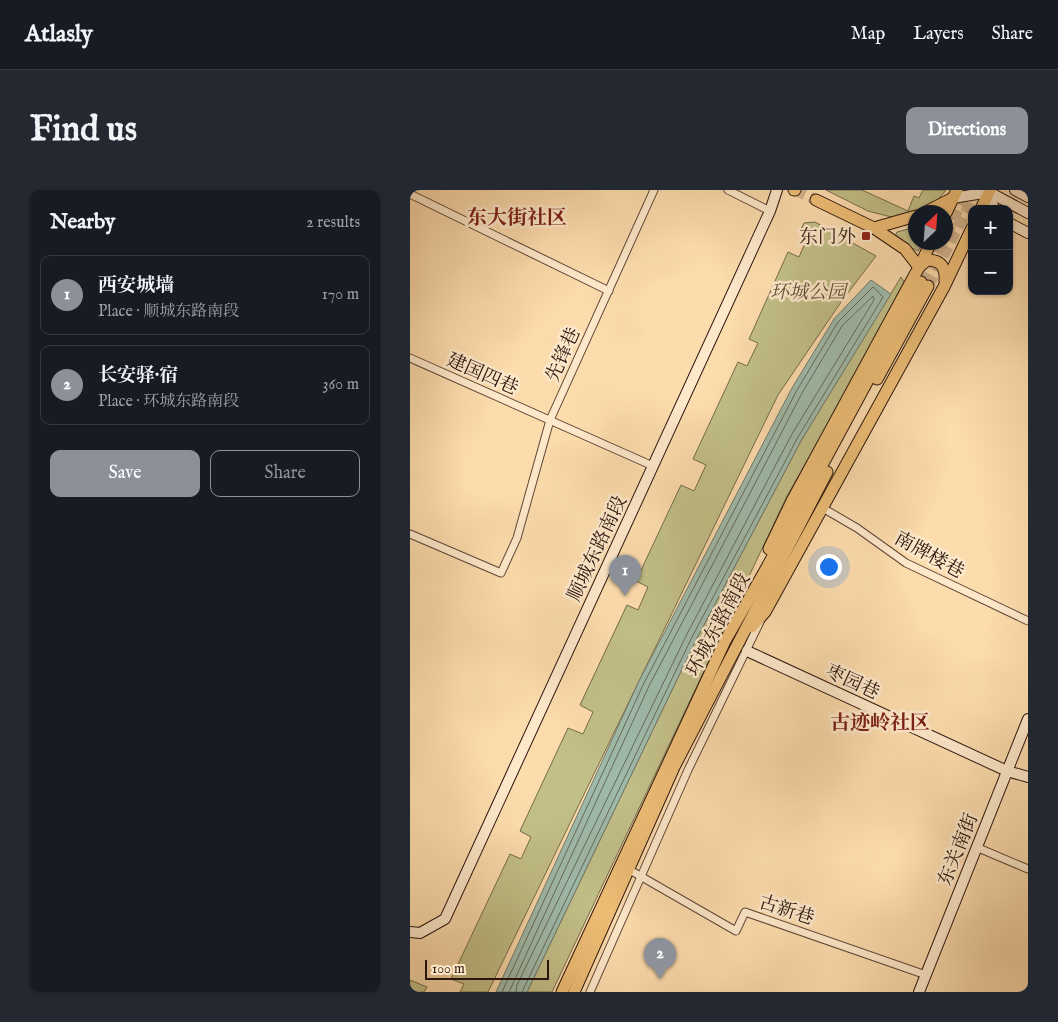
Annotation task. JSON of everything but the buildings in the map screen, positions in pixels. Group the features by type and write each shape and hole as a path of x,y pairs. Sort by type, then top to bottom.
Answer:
{"main road":[{"path":"983,205 990,191"},
{"path":"937,205 955,194"},
{"path":"816,200 874,228 906,249 919,267"},
{"path":"874,228 908,218"},
{"path":"742,648 765,612 944,285 968,236"},
{"path":"725,641 793,499 927,250"},
{"path":"919,267 927,260 939,261 944,267 944,285"},
{"name":"环城东路南段","path":"562,992 725,641 925,284 847,434 742,648 674,767 574,992"}],"street":[{"name":"先锋巷","path":"410,534 501,573 517,538 550,420 654,190"},
{"path":"728,190 770,211"},
{"name":"顺城东路南段","path":"410,932 420,933 445,919 770,211 777,190"},
{"path":"1016,190 1028,197"},
{"path":"955,194 990,191 1028,213"},
{"path":"990,191 993,205"},
{"path":"410,194 608,291"},
{"path":"1013,225 1028,233"},
{"name":"建国四巷","path":"410,358 653,466"},
{"name":"南牌楼巷","path":"822,506 906,563 1028,621"},
{"path":"590,992 742,648"},
{"name":"枣园巷","path":"742,648 1007,771 1028,777"},
{"name":"东关南街","path":"919,992 1028,719"},
{"path":"976,847 1028,869"},
{"name":"古新巷","path":"628,869 736,931 746,912 926,975"}],"green space":[{"path":"826,190 862,190 908,211 908,215 899,219 868,211"},
{"path":"923,190 946,190 936,202 929,205 910,205 914,196 919,198"},
{"name":"环城公园","path":"815,222 876,256 841,302 778,395 488,992 460,992 464,984 451,979 510,854 521,859 531,837 520,831 568,728 583,734 593,712 580,705 627,605 638,610 648,587 636,581 681,485 694,491 706,465 693,459 738,362 747,366 758,343 749,339 788,252 799,257 809,234 801,229 804,223"},
{"path":"908,229 908,246 894,239 897,232"},
{"path":"901,277 907,287 787,496 552,992 527,992 696,640 802,439"},
{"path":"410,980 427,987 424,992 410,992"}],"water":[{"path":"871,280 891,294 802,439 696,640 527,992 496,992 639,681 792,388 834,319"}],"tunnel":[{"path":"795,190 816,200"},
{"path":"953,220 967,190"},
{"path":"928,286 977,190"},
{"path":"921,282 938,250"}],"place":[{"name":"东门外","path":"866,236"},
{"name":"西安城墙","path":"625,596"},
{"name":"长安驿·宿","path":"660,979"}],"district":[{"name":"东大街社区","path":"517,217"},
{"name":"古迹岭社区","path":"880,722"}]}
